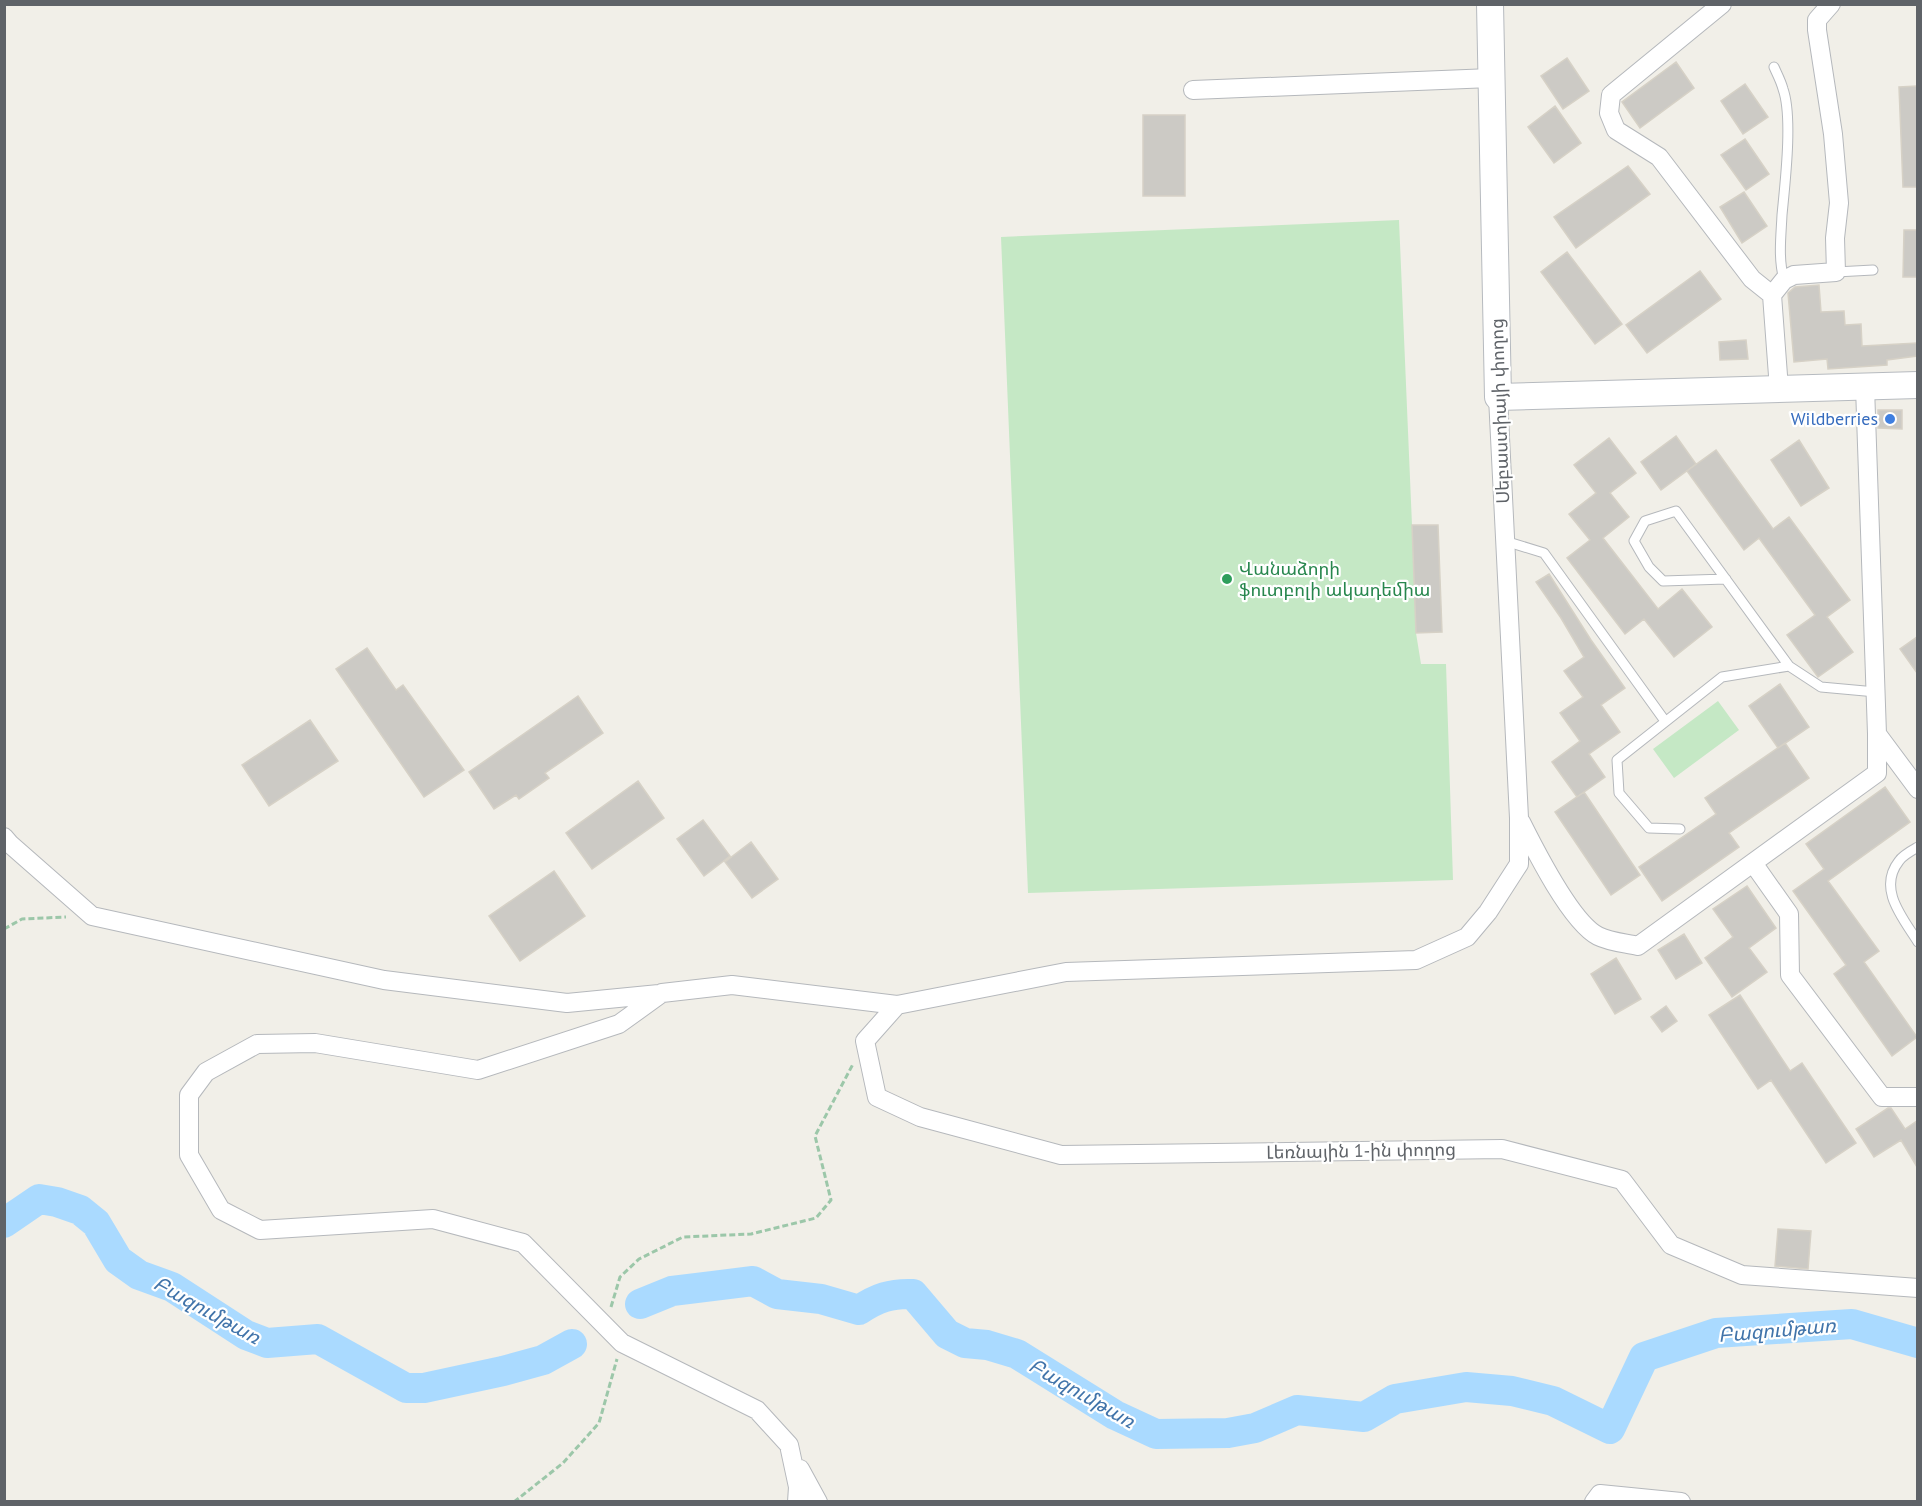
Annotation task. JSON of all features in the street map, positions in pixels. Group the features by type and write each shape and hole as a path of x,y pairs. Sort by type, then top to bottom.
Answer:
{"street":[{"name":"Սեբաստիայի փողոց","path":"92,916 384,980 567,1002 732,985 897,1005 1066,972 1416,960 1467,937 1488,912 1520,864 1498,397 1490,4"},
{"path":"1722,4 1611,95 1609,113 1616,130 1659,157 1752,279 1772,294"},
{"path":"1779,389 1772,294 1784,280 1794,275 1836,272 1835,237 1839,202 1833,134 1817,30 1817,20 1831,4"},
{"path":"1193,90 1491,78"},
{"path":"1498,397 1917,386"},
{"path":"1519,818 1543,864 1584,925 1597,936 1638,945 1877,773 1865,387"},
{"path":"1877,734 1917,789"},
{"path":"4,837 9,844 92,916"},
{"path":"1753,863 1789,914 1790,975 1882,1096 1917,1097"},
{"path":"662,993 619,1024 478,1070 315,1042 257,1044 206,1072 189,1095 189,1155 221,1210 260,1230 433,1219 523,1243 622,1343 757,1410 789,1445 807,1486 818,1502"},
{"path":"865,1041 897,1005"},
{"name":"Լեռնային 1-ին փողոց","path":"865,1041 877,1097 920,1118 1061,1155 1502,1149 1622,1180 1671,1245 1742,1275 1917,1288"},
{"path":"789,1445 798,1487 797,1502"},
{"path":"1594,1502 1600,1494 1680,1502"}],"lane":[{"path":"1774,67 1784,90 1787,119 1786,171 1780,245 1780,264 1784,280"},
{"path":"1836,272 1872,270"},
{"path":"1726,579 1663,581 1648,567 1634,541 1645,521 1676,511 1726,579 1789,666 1821,687 1876,692"},
{"path":"1505,541 1544,553 1665,721"},
{"path":"1680,829 1649,828 1619,793 1617,760 1722,677 1789,666"},
{"path":"1917,847 1899,860 1891,874 1890,895 1917,942"}],"path":[{"path":"4,929 22,919 92,916"},
{"path":"600,1320 612,1305 620,1277 639,1258 683,1237 751,1234 816,1218 831,1200 815,1136 865,1041"},
{"path":"514,1502 563,1463 599,1423 622,1343"}],"green space":[{"name":"Վանաձորի ֆուտբոլի ակադեմիա","path":"1399,220 1412,525 1438,525 1442,632 1416,633 1421,664 1446,664 1453,880 1028,893 1001,237"},
{"path":"1718,701 1739,730 1674,778 1653,749"}],"building":[{"path":"1567,58 1589,91 1563,109 1541,76"},
{"path":"1676,62 1694,88 1640,128 1622,102"},
{"path":"1745,84 1768,117 1743,134 1721,101"},
{"path":"1917,86 1917,187 1903,187 1899,87"},
{"path":"1555,106 1581,143 1554,163 1528,127"},
{"path":"1143,115 1185,115 1185,196 1143,196"},
{"path":"1745,139 1769,174 1746,190 1721,155"},
{"path":"1628,166 1650,194 1576,248 1554,217"},
{"path":"1744,192 1767,226 1742,243 1720,207"},
{"path":"1904,230 1917,230 1917,277 1903,277"},
{"path":"1567,252 1622,324 1595,344 1541,272"},
{"path":"1700,271 1721,299 1647,353 1626,325"},
{"path":"1819,285 1821,312 1844,311 1845,325 1861,324 1862,346 1917,343 1917,356 1887,360 1887,365 1828,369 1827,359 1794,362 1788,293 1795,287"},
{"path":"1746,340 1748,359 1720,360 1719,342"},
{"name":"Wildberries","path":"1878,410 1902,410 1902,429 1878,428"},
{"path":"1676,436 1696,464 1661,490 1641,462"},
{"path":"1609,438 1636,473 1610,493 1629,517 1603,538 1658,609 1682,589 1712,627 1674,657 1644,619 1625,634 1567,558 1590,540 1569,514 1596,493 1574,465"},
{"path":"1799,440 1829,488 1801,506 1771,460"},
{"path":"1716,450 1773,529 1789,517 1850,600 1827,617 1853,652 1818,677 1787,635 1815,615 1759,538 1744,550 1687,471"},
{"path":"1412,525 1438,525 1442,632 1416,633"},
{"path":"1549,574 1625,688 1601,705 1620,732 1589,754 1605,777 1577,797 1552,762 1580,741 1560,713 1583,697 1564,671 1584,657 1536,582"},
{"path":"1917,637 1917,673 1900,649"},
{"path":"367,648 396,690 403,685 464,770 424,797 336,669"},
{"path":"1780,684 1809,727 1778,748 1749,706"},
{"path":"578,696 603,733 545,773 549,778 519,799 516,795 494,809 469,772"},
{"path":"310,720 338,761 269,806 242,765"},
{"path":"1785,743 1809,778 1729,833 1739,847 1662,901 1639,867 1716,814 1705,798"},
{"path":"638,781 664,818 592,869 566,833"},
{"path":"1885,787 1910,822 1828,881 1879,951 1864,962 1917,1037 1892,1056 1834,974 1846,965 1793,891 1824,869 1806,844"},
{"path":"1584,792 1640,875 1611,895 1555,812"},
{"path":"703,820 730,856 704,876 677,839"},
{"path":"751,842 778,879 752,898 725,862"},
{"path":"554,871 585,916 520,961 489,916"},
{"path":"1747,886 1776,928 1749,948 1767,972 1732,997 1705,958 1733,937 1713,909"},
{"path":"1684,934 1702,963 1676,979 1658,950"},
{"path":"1616,958 1641,999 1615,1014 1591,974"},
{"path":"1740,995 1790,1071 1802,1063 1856,1143 1826,1163 1771,1080 1758,1089 1709,1015"},
{"path":"1666,1006 1677,1021 1662,1032 1651,1017"},
{"path":"1891,1108 1905,1129 1917,1121 1917,1167 1901,1140 1874,1157 1856,1129"},
{"path":"1778,1229 1811,1231 1808,1269 1775,1266"}],"waterway":[{"name":"Բազումթառ","path":"4,1223 39,1199 80,1210 96,1223 118,1260 139,1275 172,1287 246,1335 267,1343 318,1339 406,1388 424,1388 503,1371 543,1360 572,1344"},
{"name":"Բազումթառ","path":"640,1304 672,1291 753,1281 777,1294 821,1299 859,1310 884,1297 913,1294 947,1334 965,1343 987,1345 1017,1354 1115,1415 1156,1434 1228,1433 1255,1428 1297,1410 1364,1417 1395,1399 1466,1387 1512,1391 1553,1401 1610,1429 1644,1357 1716,1333 1852,1324 1918,1343"}],"place":[{"name":"Wildberries","path":"1890,419"},
{"name":"Վանաձորի ֆուտբոլի ակադեմիա","path":"1227,579"}]}
